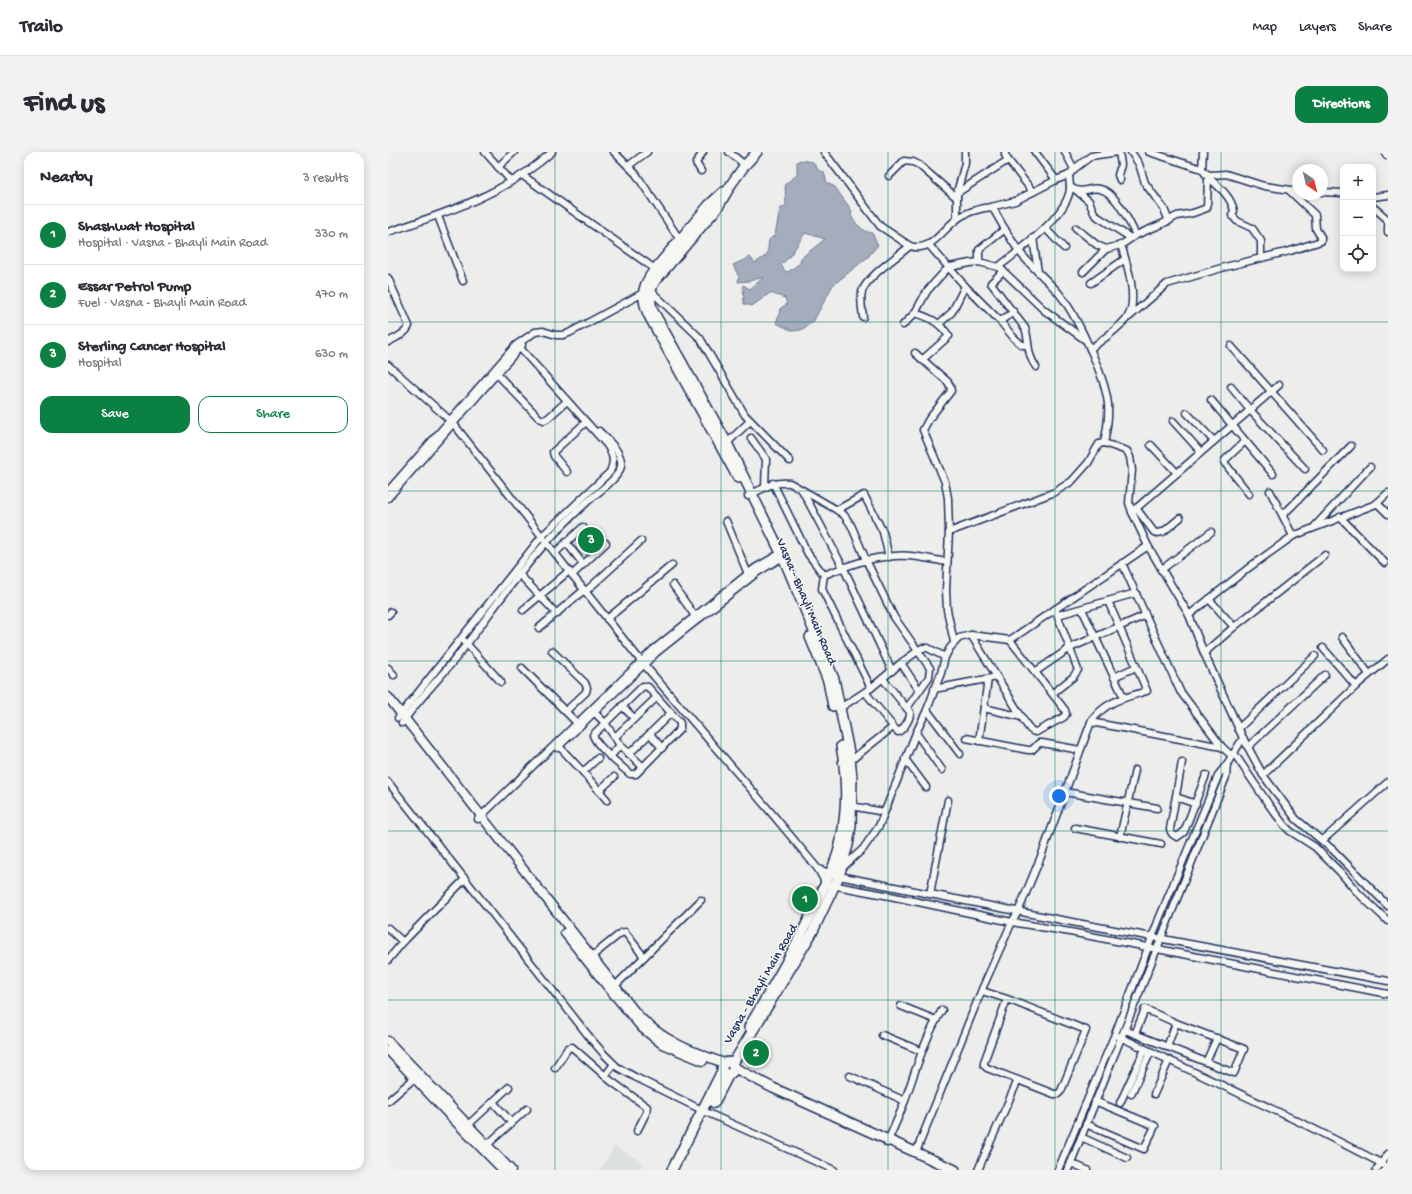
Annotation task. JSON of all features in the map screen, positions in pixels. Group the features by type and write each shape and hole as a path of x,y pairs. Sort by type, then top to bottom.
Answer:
{"main road":[{"path":"647,292 718,208 732,184 757,152"},
{"path":"647,292 648,279 655,269 709,205 732,184"},
{"name":"Vasna - Bhayli Main Road","path":"647,292 653,310 727,443 750,495 780,556 834,679 852,778 851,826 841,872 830,885 728,1068 679,1170"},
{"name":"Vasna - Bhayli Main Road","path":"647,292 644,303 648,314 750,495"},
{"name":"Vasna - Bhayli Main Road","path":"780,556 828,681 843,757 845,797 843,827 836,860 830,874 830,885"},
{"path":"728,1068 888,1142 943,1170"},
{"name":"Vasna - Bhayli Main Road","path":"672,1170 706,1112"},
{"path":"888,1142 916,1152 955,1170"}],"street":[{"path":"485,152 511,182"},
{"path":"498,167 514,152"},
{"path":"614,152 636,174 680,240"},
{"path":"628,166 647,152"},
{"path":"701,171 696,163 703,152"},
{"path":"729,152 746,165"},
{"path":"824,152 880,226 910,246 916,248 929,245 957,218 974,211 1015,201 1069,175 1090,156 1118,152 1121,165 1118,174 1120,180"},
{"path":"957,218 957,196 965,163 965,152"},
{"path":"1005,152 1008,160 1033,192"},
{"path":"1036,152 1056,180"},
{"path":"1065,152 1074,169"},
{"path":"1131,152 1139,164 1145,183 1164,209 1169,221"},
{"path":"1090,349 1167,284 1225,267 1290,251 1320,240 1321,237 1316,229 1315,215 1290,191 1264,186 1226,174 1210,175 1180,162 1149,152"},
{"path":"388,232 463,207 511,182 522,175 548,153"},
{"path":"1083,272 1106,249 1121,245 1133,237 1177,216 1207,208 1203,155"},
{"path":"957,196 1008,160"},
{"path":"889,176 904,161 913,162 919,165 957,196"},
{"path":"1205,173 1224,191 1233,204 1234,211 1232,215 1237,220 1252,228 1261,241 1261,258"},
{"path":"522,175 655,269"},
{"path":"1036,367 1031,360 1025,328 991,283 1000,269 1046,228 1067,202 1070,192 1069,175"},
{"path":"1070,187 1089,201 1094,213 1098,217 1133,237"},
{"path":"1077,191 1101,189 1107,192 1122,210 1133,237"},
{"path":"1328,193 1340,194"},
{"path":"1376,197 1388,195"},
{"path":"991,207 1019,251 1061,297 1072,313 1086,340 1103,384 1108,403 1106,444"},
{"path":"1376,210 1386,218 1388,222"},
{"path":"438,216 463,281"},
{"path":"1388,226 1388,232"},
{"path":"1046,228 1064,248"},
{"path":"1076,228 1097,245 1106,249"},
{"path":"979,262 979,250 1005,229"},
{"path":"1033,238 1038,273"},
{"path":"929,245 1014,338 1022,344 1028,345"},
{"path":"1121,245 1131,289 1132,307 1127,319"},
{"path":"864,317 861,300 865,285 910,246"},
{"path":"1091,283 1125,259"},
{"path":"903,325 915,313 927,291 945,271 950,267 979,262 1000,269 1044,310 1086,340"},
{"path":"388,342 408,330 409,326 389,283"},
{"path":"939,324 952,312 965,286"},
{"path":"388,498 516,345 535,332 543,330 556,335 569,333 647,292 700,338 745,415 790,461"},
{"path":"1000,321 1014,312"},
{"path":"915,313 932,319 943,327 949,336 922,360"},
{"path":"388,491 497,374 528,337"},
{"path":"1231,346 1322,450"},
{"path":"464,641 542,536 610,472 613,467 614,460 607,445 520,348"},
{"path":"915,353 948,382 951,391 929,419 923,430 945,482 948,498 947,610 954,642"},
{"path":"388,365 451,422 643,663 774,816 830,885 1012,922 1388,994"},
{"path":"497,374 539,418 544,420 567,401"},
{"path":"1134,510 1279,385"},
{"path":"1230,387 1305,469"},
{"path":"402,718 519,574 547,542 619,472 621,466 620,458 609,441 558,391"},
{"path":"1211,400 1274,474"},
{"path":"1187,413 1214,441"},
{"path":"727,443 750,421"},
{"path":"1173,421 1200,452"},
{"path":"567,472 554,456 553,452 586,422"},
{"path":"751,438 766,459 765,487"},
{"path":"1245,441 1224,462 1250,494"},
{"path":"948,532 1055,492 1072,481 1088,464 1099,444 1106,444 1126,451 1130,457 1132,470 1129,503 1154,532 1163,532 1180,518"},
{"path":"1151,445 1177,473"},
{"path":"1283,515 1351,446"},
{"path":"1314,528 1370,467"},
{"path":"750,495 773,483 790,483 844,515 851,525 866,560 894,617 930,668 929,677 907,708"},
{"path":"773,483 808,554 824,575 822,589 871,688"},
{"path":"802,490 843,568 892,671"},
{"path":"1270,491 1293,536"},
{"path":"1189,615 1293,536 1377,503 1388,493"},
{"path":"837,510 864,495 883,532 889,557"},
{"path":"1377,503 1388,514"},
{"path":"1134,510 1148,546 1189,615 1204,653 1238,729 1263,775 1292,816 1323,840 1388,906"},
{"path":"1340,517 1385,563"},
{"path":"726,521 748,574"},
{"path":"555,553 583,527"},
{"path":"1162,570 1211,532"},
{"path":"566,542 583,564"},
{"path":"539,628 585,591 641,542"},
{"path":"523,610 583,564 606,544"},
{"path":"841,872 867,843 878,826 927,710 941,674 945,656 954,642 959,638 971,636 1010,640 1056,612 1122,563 1148,546"},
{"path":"1204,653 1324,554"},
{"path":"643,663 654,648 755,568 780,556"},
{"path":"480,819 643,663 780,556"},
{"path":"824,575 866,560 889,557 923,557 947,562"},
{"path":"1122,563 1180,691 1222,747 1233,754 1284,825 1290,831 1315,847 1358,893 1388,921"},
{"path":"607,619 672,566"},
{"path":"519,574 556,614"},
{"path":"673,585 695,616"},
{"path":"1056,612 1082,609 1136,594"},
{"path":"1209,599 1234,627"},
{"path":"916,1152 982,991 1012,922 1018,912 1051,832 1091,722 1104,707 1112,702 1147,691 1108,601"},
{"path":"1082,609 1124,698"},
{"path":"1053,693 1078,670 1056,612"},
{"path":"1035,672 1070,648 1146,615"},
{"path":"971,636 1022,717 1033,732 1036,732 1064,717 1066,714 1065,710 1010,640"},
{"path":"1342,637 1369,674"},
{"path":"464,641 501,682"},
{"path":"840,708 871,688 922,648 928,648 945,656"},
{"path":"1323,648 1356,686"},
{"path":"552,651 585,683 587,688 586,692 566,711"},
{"path":"1238,729 1315,656"},
{"path":"1263,775 1356,686 1388,659"},
{"path":"901,663 919,690"},
{"path":"1114,677 1136,667"},
{"path":"388,668 394,675"},
{"path":"522,668 578,724"},
{"path":"1248,747 1325,674"},
{"path":"934,689 997,678"},
{"path":"865,692 893,727 898,732 902,730 910,716 910,712 883,679"},
{"path":"979,740 988,679"},
{"path":"642,686 648,687 657,697 680,724 680,729 636,774 633,775 610,757 593,737 642,686"},
{"path":"388,697 402,718 612,989"},
{"path":"615,738 657,697"},
{"path":"388,705 402,718"},
{"path":"622,706 634,718"},
{"path":"984,708 1022,717"},
{"path":"927,710 960,754"},
{"path":"593,711 605,723 620,745 642,767"},
{"path":"629,754 671,713"},
{"path":"1091,722 1222,747"},
{"path":"850,761 893,727"},
{"path":"916,733 942,770"},
{"path":"650,734 662,748"},
{"path":"966,738 1028,750 1032,750 1039,743 1042,743 1080,750"},
{"path":"1058,1170 1219,774 1243,738"},
{"path":"558,744 607,800"},
{"path":"610,757 620,745"},
{"path":"583,772 598,758"},
{"path":"905,759 926,787"},
{"path":"1182,762 1170,829 1173,835 1177,837 1184,832 1206,775"},
{"path":"1068,1170 1209,821 1226,777 1227,764"},
{"path":"1120,837 1135,770"},
{"path":"599,791 614,777"},
{"path":"388,782 591,1039 614,1064 635,1077 706,1112 834,1170"},
{"path":"1323,840 1388,782"},
{"path":"1065,792 1158,808"},
{"path":"1176,797 1196,804"},
{"path":"930,894 948,800"},
{"path":"851,806 884,812"},
{"path":"1192,813 1209,821"},
{"path":"480,819 591,957 631,1016 662,1044 728,1068"},
{"path":"1075,828 1161,844"},
{"path":"818,870 830,874 841,872 930,894 1018,912 1388,981"},
{"path":"388,960 403,942 466,879"},
{"path":"612,989 701,900"},
{"path":"388,928 403,942"},
{"path":"591,957 621,933 625,932 644,957"},
{"path":"982,991 1007,999 1086,1030 1058,1094 1054,1094 987,1068 984,1065 1007,999"},
{"path":"901,1006 936,1020"},
{"path":"1125,1030 1135,1034 1234,1073 1244,1049 1176,1023 1145,1009 1135,1034"},
{"path":"888,1142 905,1101 922,1051 942,1010"},
{"path":"1168,1047 1176,1023"},
{"path":"1114,1034 1308,1126 1388,1168"},
{"path":"882,1035 922,1051"},
{"path":"1206,1062 1217,1038"},
{"path":"388,1041 452,1118 503,1170"},
{"path":"555,1068 568,1048 572,1047 605,1076 647,1107 646,1113 637,1131"},
{"path":"388,1050 417,1075 511,1170"},
{"path":"1131,1094 1148,1050"},
{"path":"1120,1103 1148,1050"},
{"path":"1154,1094 1169,1060"},
{"path":"605,1076 614,1064"},
{"path":"388,1101 417,1075"},
{"path":"850,1076 905,1101"},
{"path":"978,1170 1018,1080"},
{"path":"468,1125 509,1087"},
{"path":"1086,1124 1144,1149 1155,1126 1095,1101"},
{"path":"493,1102 512,1122"},
{"path":"487,1145 527,1109"},
{"path":"1081,1137 1127,1158"},
{"path":"1376,1170 1388,1154"},
{"path":"1071,1163 1087,1170"}],"shaded area":[{"path":"615,1146 643,1163 638,1170 599,1170"}],"water":[{"path":"800,160 813,162 819,171 824,172 827,183 835,187 852,211 851,216 857,225 872,233 878,245 868,257 833,285 813,322 801,330 793,331 776,323 781,308 787,304 785,298 770,293 752,306 744,304 743,285 750,289 764,277 738,282 739,277 733,265 750,257 755,263 767,255 769,240 775,235 780,209 786,205 785,184 797,175 797,162","holes":["805,233 825,239 801,258 800,263 788,272 785,271 781,265 790,256"]}],"place":[{"name":"Sterling Cancer Hospital","path":"591,540"},
{"name":"Shashwat Hospital","path":"805,899"},
{"name":"Essar Petrol Pump","path":"756,1053"}]}
